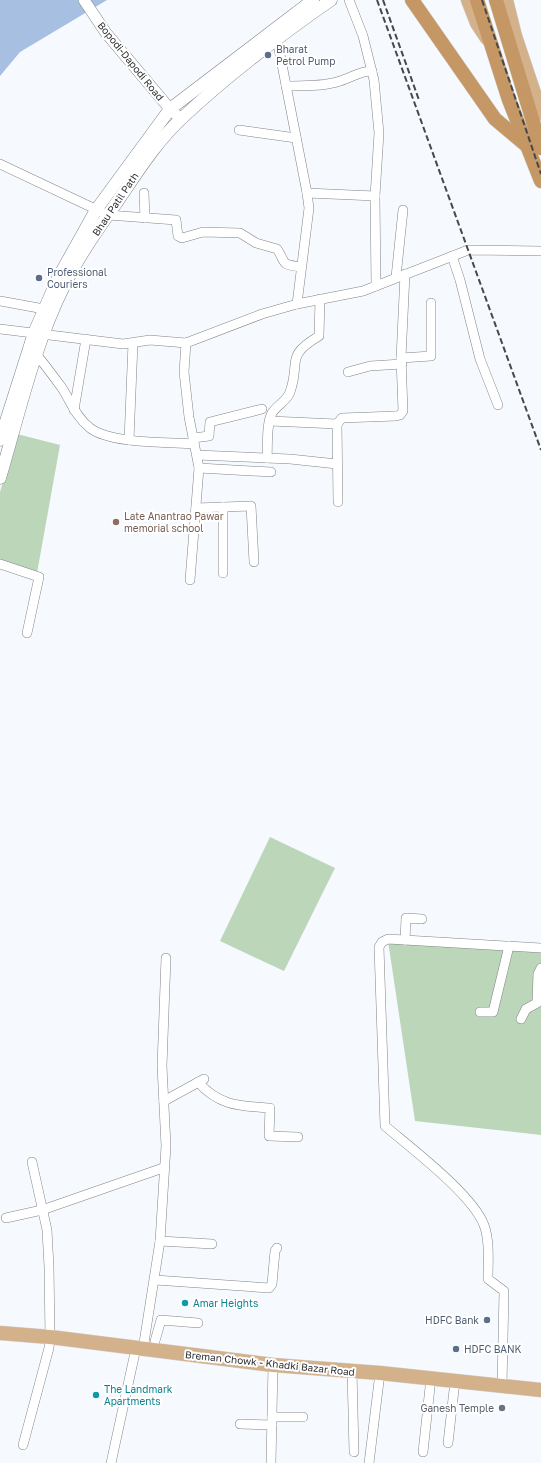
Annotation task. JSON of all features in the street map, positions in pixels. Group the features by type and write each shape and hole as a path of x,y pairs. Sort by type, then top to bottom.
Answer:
{"highway":[{"path":"412,0 495,119 534,147"},
{"path":"477,0 509,100 534,147"},
{"path":"496,0 533,121 534,147 541,181"},
{"path":"482,102 500,106 509,100"}],"main road":[{"name":"Bhau Patil Path","path":"0,478 36,354 44,309 58,278 96,210 170,109 313,0"},
{"name":"Bhau Patil Path","path":"0,440 39,334 81,254 154,149 181,119 277,39 331,0"},
{"path":"468,0 477,23 490,44"},
{"path":"506,0 515,36 537,102 533,121"},
{"name":"Breman Chowk - Khadki Bazar Road","path":"0,1325 145,1345 273,1365 352,1371 371,1370 502,1381 541,1390"},
{"name":"Breman Chowk - Khadki Bazar Road","path":"0,1333 50,1333"},
{"name":"Breman Chowk - Khadki Bazar Road","path":"145,1345 274,1356 455,1381 541,1381"}],"street":[{"name":"Bopodi-Dapodi Road","path":"84,0 106,33 170,109 181,119"},
{"path":"349,0 363,36 372,71 380,133 375,196 376,286"},
{"path":"277,39 309,208 297,304"},
{"path":"286,86 324,85 341,81 364,71 372,71"},
{"path":"239,130 296,138"},
{"path":"0,164 108,216 176,220 178,236 182,238 203,232 240,233 256,243 277,249 286,265 301,267"},
{"path":"144,193 145,218"},
{"path":"307,193 375,196"},
{"path":"338,502 337,424 342,418 396,416 402,413 400,275 403,210"},
{"path":"0,329 123,344 150,340 186,343 297,304 363,291 400,275 474,249 541,251"},
{"path":"452,256 460,280 480,359 498,406"},
{"path":"267,458 272,413 290,394 294,381 295,357 305,345 319,336 320,299"},
{"path":"0,301 44,309"},
{"path":"348,372 370,366 431,356 431,303"},
{"path":"74,410 86,339"},
{"path":"129,440 133,343"},
{"path":"186,343 184,372 199,468 190,580"},
{"path":"36,354 63,389 78,416 90,428 104,434 129,440 194,441 209,436 210,422 262,409"},
{"path":"270,421 337,424"},
{"path":"197,455 267,458 337,464"},
{"path":"199,468 271,472"},
{"path":"196,508 251,506 254,562"},
{"path":"223,507 223,573"},
{"path":"0,564 38,577 27,633"},
{"path":"405,940 406,918 422,919"},
{"path":"502,1381 504,1291 488,1279 484,1225 474,1207 464,1196 385,1126 379,947 384,940 405,940 541,948"},
{"path":"480,1012 493,1012 509,946"},
{"path":"111,1463 145,1345 160,1241 163,1168 166,1146 162,1066 166,958"},
{"path":"521,1019 526,1008 537,1003 538,974 541,968"},
{"path":"164,1101 201,1081 206,1092 220,1101 270,1108 269,1136 298,1136"},
{"path":"24,1445 49,1348 50,1333 47,1230 32,1162"},
{"path":"6,1218 42,1210 163,1168"},
{"path":"160,1241 212,1244"},
{"path":"154,1280 269,1288 272,1284 275,1251 277,1248"},
{"path":"145,1345 161,1320 198,1323"},
{"path":"272,1463 273,1365"},
{"path":"369,1463 371,1370"},
{"path":"352,1371 354,1452"},
{"path":"423,1452 431,1378"},
{"path":"448,1443 455,1381"},
{"path":"240,1424 303,1417"}],"green space":[{"path":"17,434 60,445 37,573 0,560 0,492"},
{"path":"270,837 335,868 284,971 220,941"},
{"path":"388,941 541,945 541,1135 415,1121"}],"water":[{"path":"0,0 107,0 20,52 0,76"}],"railway":[{"path":"377,0 541,450"},
{"path":"383,0 419,100"},
{"path":"482,0 541,174"}],"place":[{"name":"Bharat Petrol Pump","path":"268,55"},
{"name":"Professional Couriers","path":"39,278"},
{"name":"Late Anantrao Pawar memorial school","path":"116,522"},
{"name":"Amar Heights","path":"185,1303"},
{"name":"HDFC Bank","path":"487,1320"},
{"name":"HDFC BANK","path":"456,1349"},
{"name":"The Landmark Apartments","path":"96,1395"},
{"name":"Ganesh Temple","path":"502,1408"}]}
